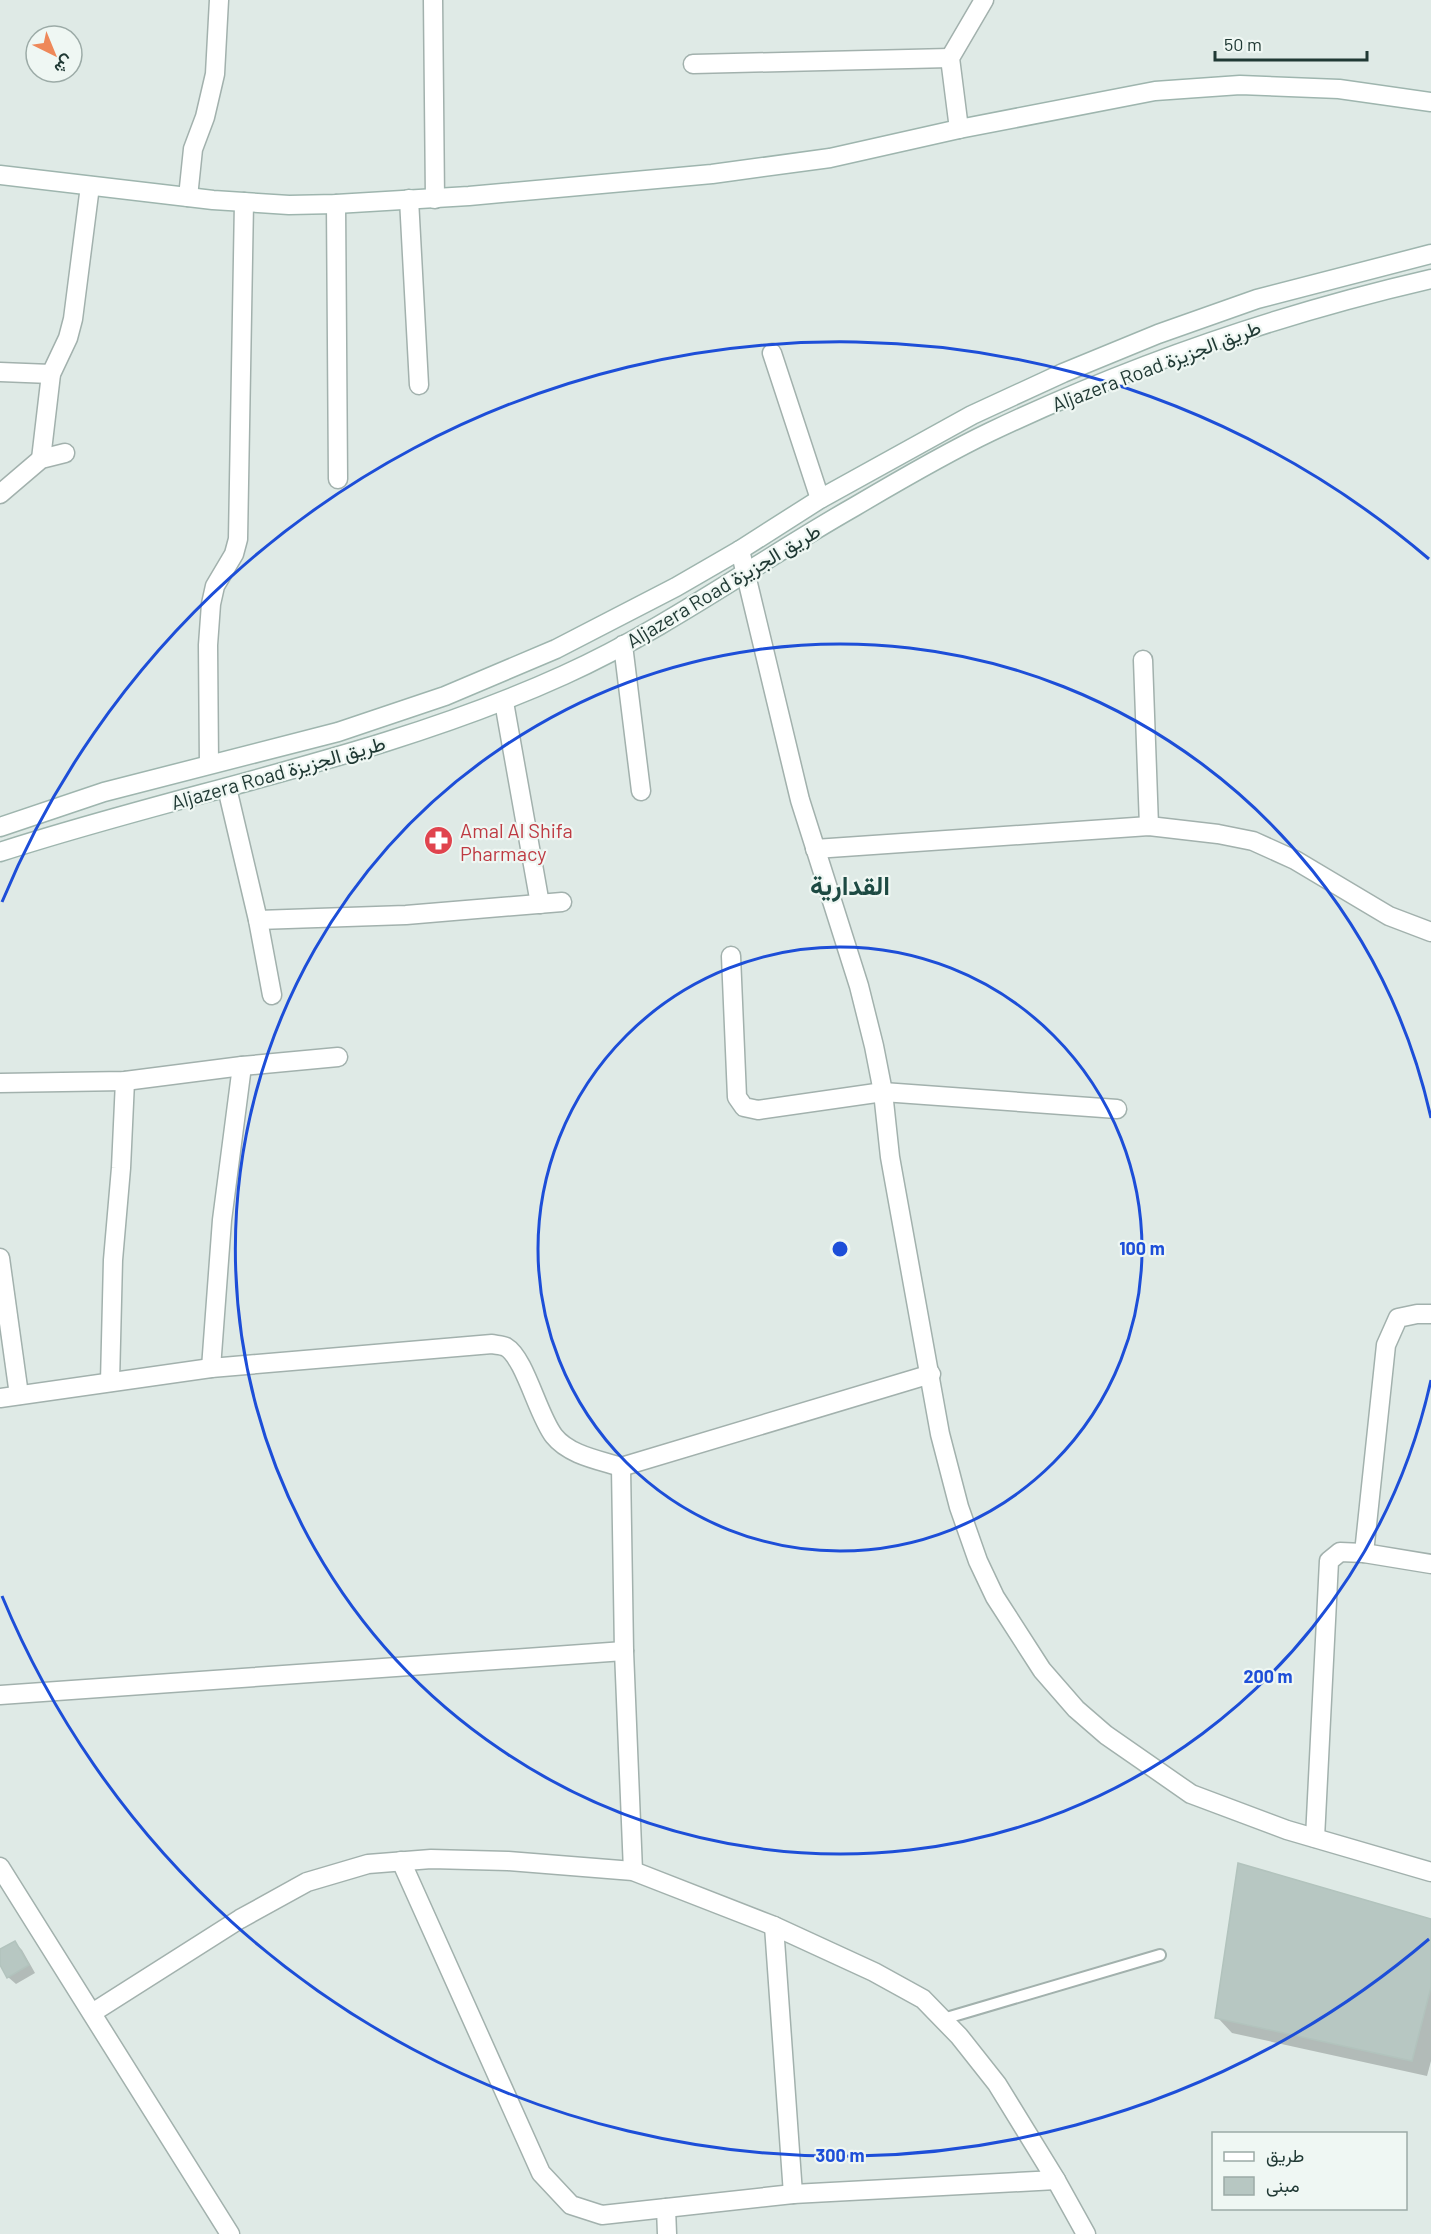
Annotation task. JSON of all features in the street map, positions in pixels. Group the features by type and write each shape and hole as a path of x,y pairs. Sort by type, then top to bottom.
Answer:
{"street":[{"path":"188,197 193,149 205,117 215,74 219,0"},
{"path":"433,0 435,199"},
{"path":"959,129 950,58 984,0"},
{"path":"693,64 950,58"},
{"path":"0,175 188,197 289,205 435,199 735,171 830,158 959,129 1155,91 1240,86 1339,89 1431,102"},
{"path":"41,459 51,374 68,338 73,320 90,186"},
{"path":"409,199 419,385"},
{"path":"209,764 208,645 211,604 215,586 234,554 238,539 244,202"},
{"path":"336,204 338,479"},
{"name":"Aljazera Road طريق الجزيزة","path":"0,827 104,792 338,732 445,696 556,649 676,587 740,550 820,499 972,415 1063,373 1158,334 1257,299 1431,254"},
{"name":"Aljazera Road طريق الجزيزة","path":"0,852 51,835 329,760 504,702 623,645 863,501 987,434 1057,402 1166,358 1273,321 1375,292 1431,279"},
{"path":"772,353 820,499"},
{"path":"0,372 51,374"},
{"path":"0,494 41,459 65,453"},
{"path":"740,550 800,800 859,986 874,1046 883,1092 890,1156 940,1434 959,1506 978,1561 995,1598 1042,1670 1076,1709 1106,1735 1191,1794 1233,1811 1315,1838 1431,1872"},
{"path":"623,645 641,791"},
{"path":"1143,660 1149,826"},
{"path":"504,702 540,904"},
{"path":"227,788 258,920 272,995"},
{"path":"815,849 1149,826 1218,834 1253,841 1295,860 1389,916 1431,932"},
{"path":"258,920 406,915 562,902"},
{"path":"731,956 737,1097 744,1107 758,1110 883,1092 1117,1109"},
{"path":"0,1083 124,1081 338,1057"},
{"path":"211,1368 222,1220 242,1066"},
{"path":"110,1382 113,1260 121,1168 124,1081"},
{"path":"0,1258 19,1395"},
{"path":"1364,1553 1386,1345 1398,1318 1431,1314"},
{"path":"0,1398 211,1368 492,1344 506,1347 516,1358 545,1422 555,1438 572,1451 621,1467 931,1374"},
{"path":"621,1467 624,1651 633,1871"},
{"path":"1315,1838 1329,1561 1340,1552 1364,1553 1431,1564"},
{"path":"0,1695 624,1651"},
{"path":"92,2013 240,1919 307,1882 368,1864 431,1859 508,1861 633,1871 774,1926 874,1972 923,1999 943,2019 997,2084 1086,2234"},
{"path":"401,1861 542,2173 571,2205 602,2215 793,2194 1056,2180"},
{"path":"0,1867 230,2234"},
{"path":"774,1926 793,2194"},
{"path":"666,2208 667,2234"}],"lane":[{"path":"943,2019 1160,1955"}],"building":[{"path":"1238,1863 1431,1919 1431,1987 1412,2061 1215,2018"},
{"path":"15,1941 29,1965 7,1978 0,1965 0,1949"}],"place":[{"name":"Amal Al Shifa Pharmacy","path":"439,841"}],"district":[{"name":"القدارية","path":"850,884"}]}
